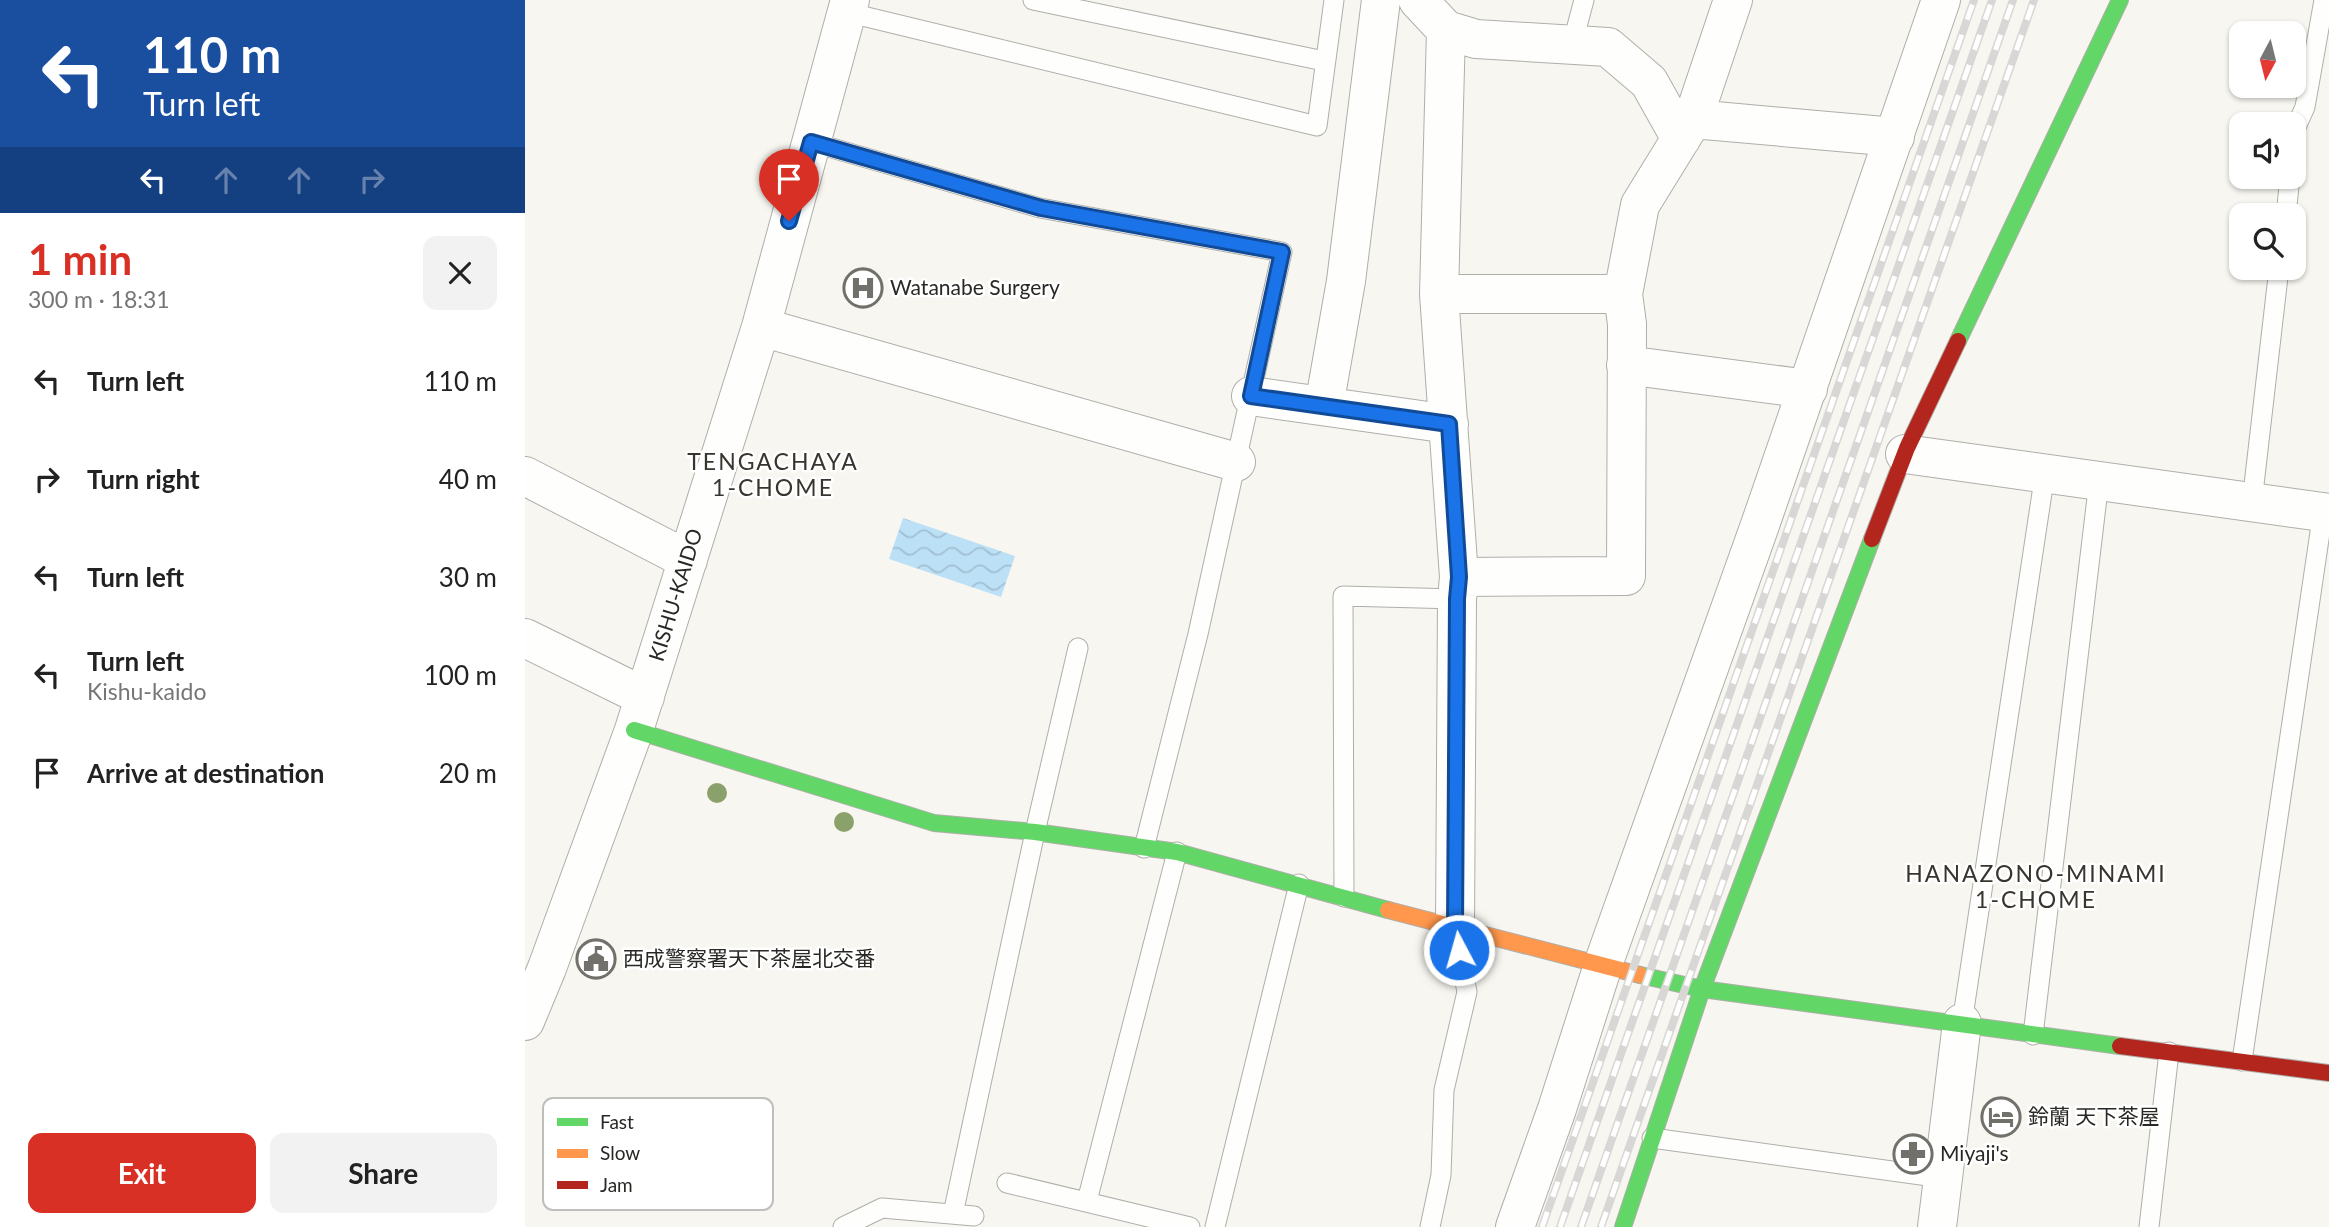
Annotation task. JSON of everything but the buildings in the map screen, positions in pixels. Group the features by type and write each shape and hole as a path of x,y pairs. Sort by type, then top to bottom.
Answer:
{"street":[{"path":"1324,406 1346,281 1381,0"},
{"path":"1418,0 1446,30 1476,39 1608,47 1649,82 1687,129 1895,137"},
{"path":"1458,588 1626,576 1626,365 1623,294 1640,205 1687,129 1733,0"},
{"path":"1515,1227 1557,1109 1602,967 1808,389 1941,0"},
{"path":"1623,1227 1702,989 1905,454 2120,0"},
{"name":"KISHU-KAIDO","path":"525,1021 552,956 639,713 761,327 848,6"},
{"path":"1446,30 1439,294 1458,588 1455,929"},
{"path":"1439,294 1623,294"},
{"path":"761,327 1236,462"},
{"path":"1626,365 1808,389"},
{"path":"1251,396 1449,424"},
{"path":"1905,454 2326,512"},
{"path":"525,476 688,559"},
{"path":"525,638 639,713 935,823 1035,832 1177,852 1455,929 1602,967 1702,989 2329,1073"},
{"path":"1937,1227 1962,1023"}],"lane":[{"path":"1033,0 1324,61"},
{"path":"848,6 1317,126 1334,0"},
{"path":"1572,45 1584,0"},
{"path":"2303,112 2324,0"},
{"path":"811,142 1041,208 1282,252 1198,634 1144,848"},
{"path":"2252,502 2278,280"},
{"path":"1962,1023 2045,473"},
{"path":"2033,1035 2099,481"},
{"path":"2242,1060 2326,512"},
{"path":"1344,897 1343,596 1458,588"},
{"path":"953,1214 1035,832 1078,648"},
{"path":"1087,1201 1177,852"},
{"path":"1215,1227 1299,884"},
{"path":"1430,1227 1441,1175 1444,1090 1467,992 1455,929"},
{"path":"2150,1227 2169,1052"},
{"path":"1652,1138 1943,1178"},
{"path":"1007,1183 1190,1227"},
{"path":"843,1227 882,1208 974,1216"}],"water":[{"path":"903,518 1015,556 1001,597 889,559"}],"railway":[{"path":"1542,1227 1974,0"},
{"path":"1560,1227 1992,0"},
{"path":"1581,1227 2013,0"},
{"path":"1601,1227 2034,0"}],"traffic: fast":[{"path":"1958,341 2120,0"},
{"path":"1623,1227 1702,989 1872,539"},
{"path":"634,730 934,823 1035,832 1177,852 1388,910"},
{"path":"1640,975 1702,989 2120,1046"}],"traffic: slow":[{"path":"1388,910 1640,975"}],"traffic: jam":[{"path":"1872,539 1907,448 1958,341"},
{"path":"2120,1046 2329,1073"}],"place":[{"name":"Watanabe Surgery","path":"863,288"},
{"name":"西成警察署天下茶屋北交番","path":"596,959"},
{"name":"鈴蘭 天下茶屋","path":"2001,1117"},
{"name":"Miyaji's","path":"1913,1154"}],"district":[{"name":"TENGACHAYA 1-CHOME","path":"773,475"},
{"name":"HANAZONO-MINAMI 1-CHOME","path":"2036,887"}],"route":[{"path":"789,221 811,142 1041,208 1282,252 1251,396 1449,424 1459,577 1455,929 1459,950"}]}
